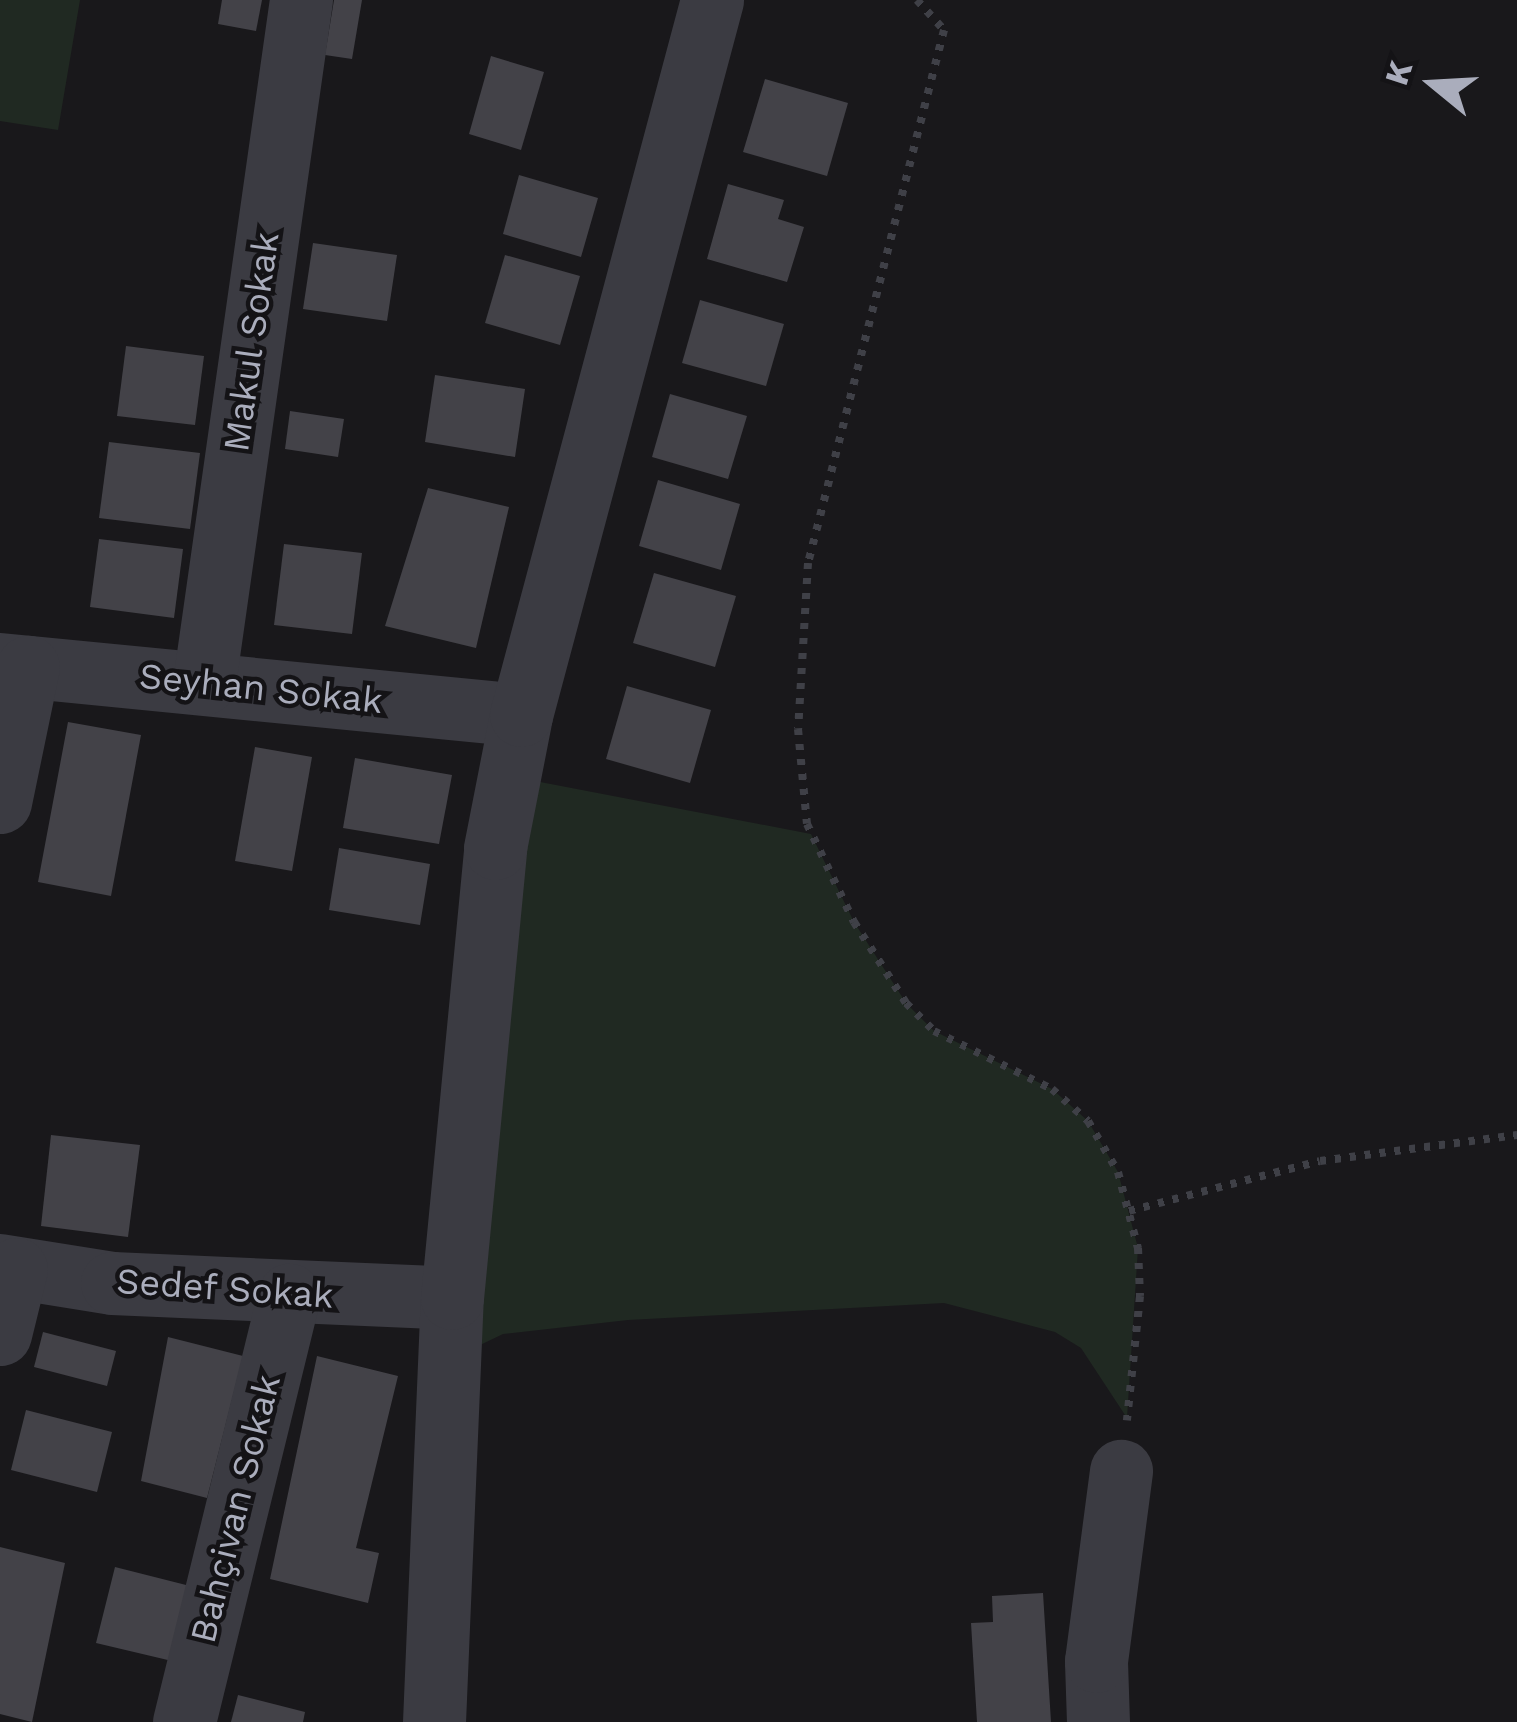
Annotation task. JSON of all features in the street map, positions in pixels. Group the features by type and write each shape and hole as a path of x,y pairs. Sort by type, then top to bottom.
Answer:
{"street":[{"name":"Makul Sokak","path":"204,683 301,0"},
{"path":"434,1722 452,1298 495,848 521,716 712,0"},
{"name":"Seyhan Sokak","path":"14,666 521,716"},
{"path":"0,802 14,666"},
{"path":"0,1334 8,1267"},
{"name":"Sedef Sokak","path":"8,1267 289,1295 452,1298"},
{"name":"Bahçivan Sokak","path":"184,1722 289,1295"},
{"path":"1098,1722 1096,1661 1120,1472"}],"path":[{"path":"916,0 944,29 808,563 798,729 807,824 854,922 906,1003 934,1031 1052,1089 1088,1121 1118,1172 1129,1211 1140,1296 1120,1472"},
{"path":"1129,1211 1320,1161 1517,1135"}],"shaded area":[{"path":"0,0 80,0 58,130 0,121"},
{"path":"509,776 811,834 854,922 906,1003 934,1031 1052,1089 1088,1121 1118,1172 1138,1248 1127,1418 1081,1348 1055,1332 944,1303 628,1320 503,1334 478,1346"}],"building":[{"path":"222,0 262,0 256,31 218,24"},
{"path":"334,0 362,0 352,59 325,55"},
{"path":"491,56 544,72 521,150 469,134"},
{"path":"765,79 848,103 827,176 743,152"},
{"path":"519,175 598,198 581,257 503,234"},
{"path":"728,184 784,200 778,219 804,227 787,282 707,259"},
{"path":"313,243 397,255 387,321 303,309"},
{"path":"505,255 580,276 560,345 485,323"},
{"path":"700,300 784,324 766,386 682,363"},
{"path":"126,346 204,356 195,425 117,416"},
{"path":"435,375 525,389 515,457 425,442"},
{"path":"670,394 747,416 728,479 652,457"},
{"path":"290,411 344,419 338,457 285,449"},
{"path":"109,442 200,453 190,529 99,518"},
{"path":"658,480 740,504 721,570 639,546"},
{"path":"428,488 509,507 476,648 385,626"},
{"path":"99,539 183,549 174,618 90,607"},
{"path":"284,544 362,553 352,634 274,625"},
{"path":"654,573 736,596 715,667 633,643"},
{"path":"627,686 711,710 690,783 606,759"},
{"path":"68,722 141,735 111,896 38,882"},
{"path":"255,747 312,757 292,871 235,861"},
{"path":"355,758 452,775 439,844 343,828"},
{"path":"339,848 430,864 420,925 329,910"},
{"path":"51,1135 140,1145 128,1237 41,1226"},
{"path":"43,1332 116,1351 107,1386 34,1367"},
{"path":"168,1337 243,1356 207,1498 141,1481"},
{"path":"317,1356 398,1376 356,1548 379,1553 368,1603 270,1579"},
{"path":"26,1410 112,1432 97,1492 11,1470"},
{"path":"0,1547 65,1563 32,1722 0,1714"},
{"path":"115,1567 190,1586 172,1661 96,1643"},
{"path":"1043,1593 1051,1722 977,1722 971,1623 993,1622 992,1596"},
{"path":"238,1695 305,1712 303,1722 231,1722"}]}
